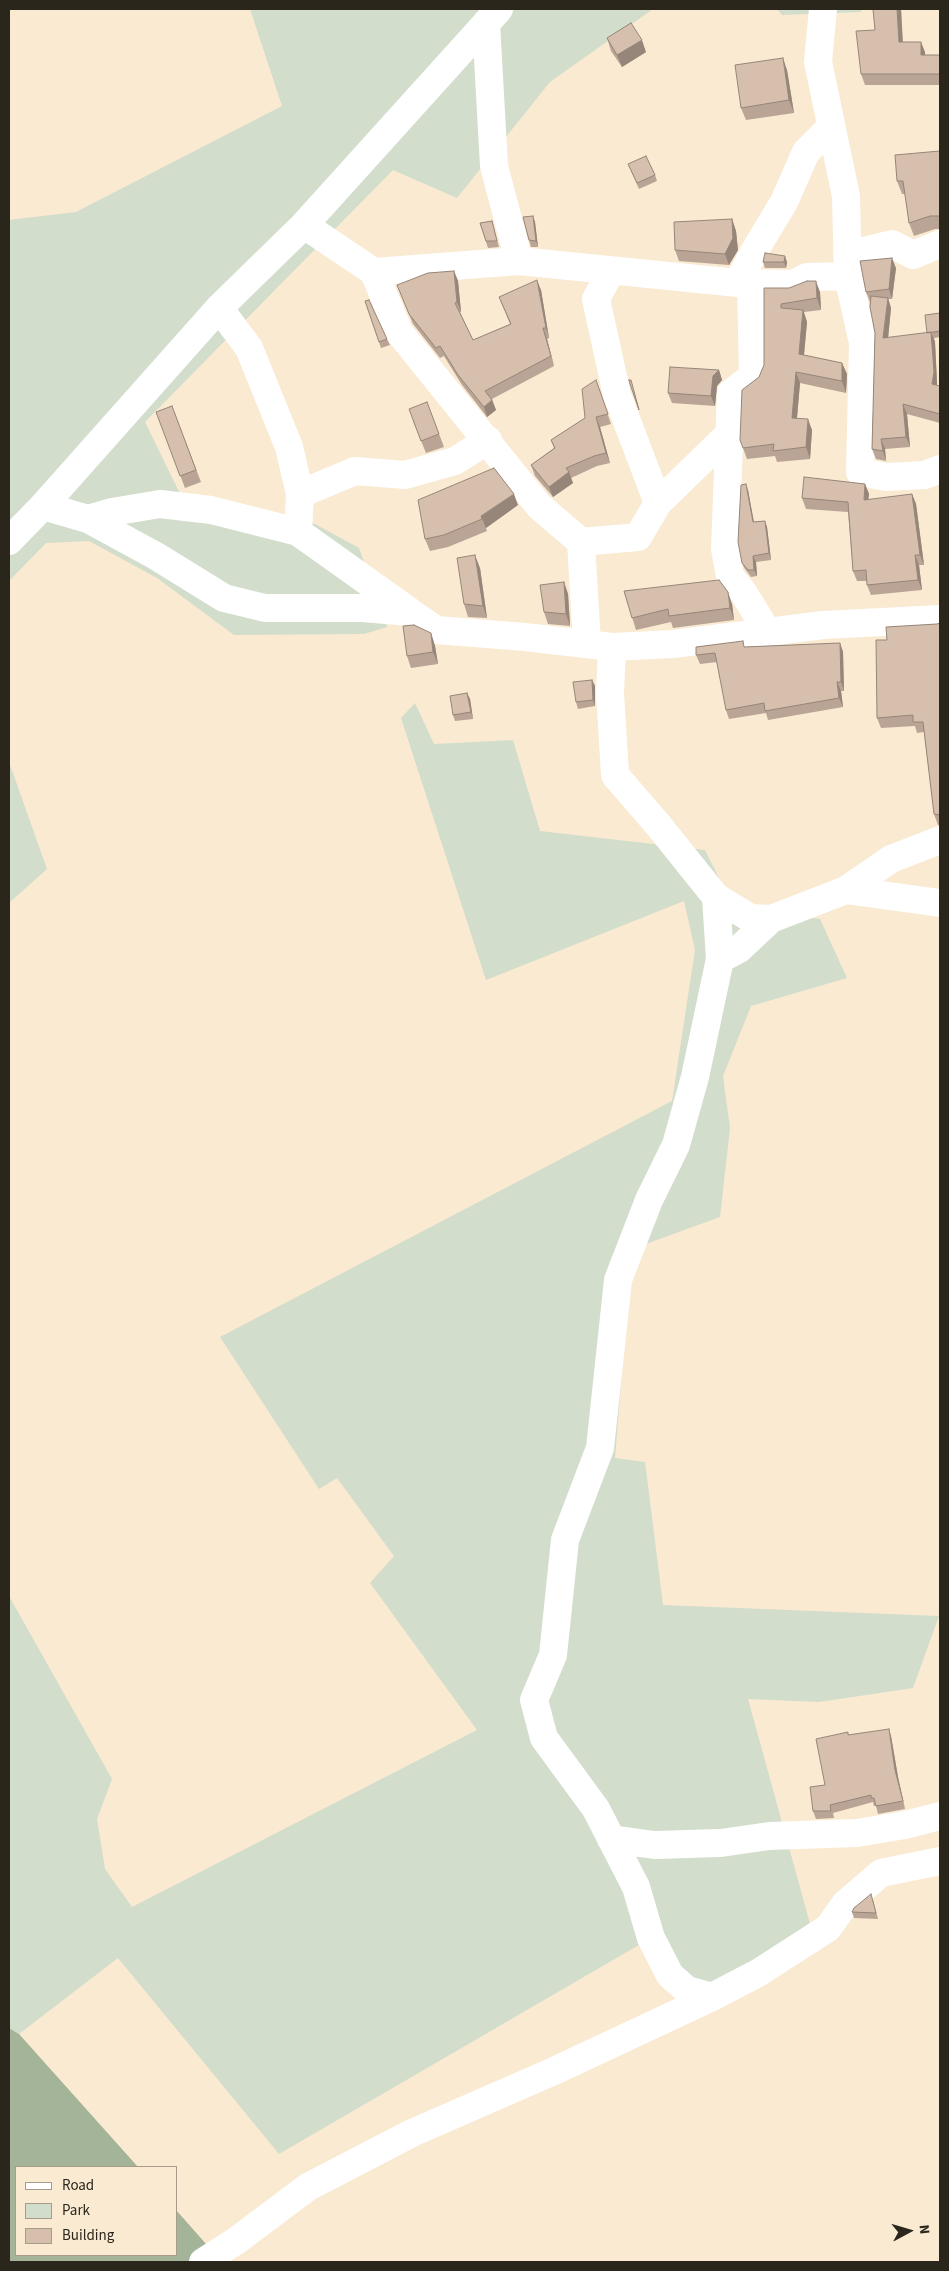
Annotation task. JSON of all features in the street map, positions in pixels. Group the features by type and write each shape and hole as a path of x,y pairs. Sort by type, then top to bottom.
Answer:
{"street":[{"path":"823,9 818,62 846,196 848,265 863,343 860,472 886,478 924,475 940,469"},
{"path":"9,541 43,506 219,308 304,225 493,16"},
{"path":"493,16 494,166 520,261"},
{"path":"768,631 743,592 730,576 725,549 727,436 731,393 753,376 744,283 754,250 784,202 806,152 831,127"},
{"path":"304,225 374,272 399,332 488,440 539,506 581,542 599,645 610,693 614,776 659,826 716,897 750,918 771,919"},
{"path":"374,272 520,261 744,283 793,284 807,277 848,265 892,244 913,255 940,244"},
{"path":"610,271 596,299 617,396 658,503"},
{"path":"219,308 249,348 289,447 300,494 298,532"},
{"path":"581,542 638,537 658,503 727,436"},
{"path":"300,494 355,471 405,475 455,461 488,440"},
{"path":"88,519 112,512 160,504 211,510 298,532 436,630 599,645 673,644 823,625 940,619"},
{"path":"43,506 88,519 156,556 224,598 264,608 363,608 410,612"},
{"path":"720,959 739,949 771,919 846,890 891,859 940,840"},
{"path":"846,890 940,903"},
{"path":"712,1997 687,1990 670,1975 651,1938 636,1887 596,1810 544,1738 534,1700 553,1655 565,1540 600,1448 618,1280 649,1200 676,1145 695,1077 720,959 716,897"},
{"path":"611,1839 654,1845 721,1843 769,1836 857,1832 905,1825 940,1816"},
{"path":"203,2262 236,2241 316,2182 412,2132 554,2071 712,1997 758,1973 828,1928 845,1904 882,1873 940,1861"}],"green space":[{"path":"250,9 653,9 550,82 457,198 393,170 145,422 185,504 315,524 359,548 387,627 364,634 234,635 157,578 89,541 46,543 9,581 9,220 76,212 282,106"},
{"path":"777,9 861,9 861,12 782,15"},
{"path":"415,703 434,744 513,740 540,831 705,850 723,886 753,909 820,919 847,978 751,1006 723,1076 730,1128 720,1217 632,1249 615,1458 645,1462 663,1605 939,1616 913,1688 819,1702 748,1699 812,1931 680,2005 644,1942 279,2154 118,1958 19,2034 9,2028 9,1596 112,1779 97,1819 105,1869 132,1907 477,1730 370,1583 394,1556 337,1478 319,1489 220,1337 672,1101 695,950 684,901 486,980 401,718"},
{"path":"9,762 47,869 9,903"},
{"path":"9,2028 19,2034 137,2166 15,2166 15,2256 178,2256 178,2212 222,2262 9,2262"}],"building":[{"path":"873,9 897,9 899,42 921,42 921,55 940,55 940,74 861,74 856,31 875,30"},
{"path":"631,23 642,40 617,55 607,38"},
{"path":"783,58 789,100 741,108 735,65"},
{"path":"940,151 940,216 930,216 909,223 903,181 897,181 895,155"},
{"path":"646,156 655,175 637,183 628,164"},
{"path":"533,216 536,241 529,240 523,217"},
{"path":"732,219 733,238 725,254 675,250 674,222"},
{"path":"492,221 497,241 486,241 480,223"},
{"path":"765,253 785,256 784,262 763,262"},
{"path":"892,258 889,289 866,292 860,261"},
{"path":"454,271 457,302 455,303 473,340 511,324 499,297 537,280 546,328 543,328 551,356 485,391 492,400 484,407 458,375 440,346 436,348 409,314 397,285 428,273"},
{"path":"807,281 816,281 817,298 781,304 781,308 803,310 799,354 842,363 842,381 796,372 792,418 808,419 806,447 773,451 774,444 743,448 740,440 742,390 759,377 764,365 764,288 789,288"},
{"path":"871,296 888,298 883,338 931,332 934,372 932,384 940,386 940,414 903,404 906,437 881,439 883,451 872,449 875,333 870,307"},
{"path":"369,300 387,339 379,342 365,301"},
{"path":"940,313 940,331 927,333 925,315"},
{"path":"670,367 719,370 713,376 711,396 668,393"},
{"path":"596,380 608,414 596,417 606,453 566,468 569,472 549,487 531,465 555,448 551,440 585,418 582,389"},
{"path":"629,380 631,380 639,410 630,384"},
{"path":"427,402 439,434 421,441 409,409"},
{"path":"172,406 196,470 180,476 156,412"},
{"path":"494,468 514,494 481,516 482,519 444,535 425,539 418,500"},
{"path":"804,477 865,484 864,500 912,494 920,555 915,555 918,580 867,585 866,570 853,571 848,502 802,498"},
{"path":"746,484 753,522 765,521 769,553 753,556 754,570 748,570 742,563 738,542 741,485"},
{"path":"475,555 483,606 464,604 457,558"},
{"path":"719,580 728,592 730,608 669,616 668,609 632,618 624,591"},
{"path":"564,582 566,614 544,612 540,585"},
{"path":"940,623 940,815 934,814 923,722 913,722 913,715 877,718 876,640 887,640 886,627"},
{"path":"414,625 431,633 433,652 407,656 403,626"},
{"path":"743,641 744,647 840,643 841,682 837,682 839,698 765,711 764,703 726,710 715,653 696,655 696,647"},
{"path":"592,680 593,700 576,702 573,682"},
{"path":"467,693 471,712 453,715 450,696"},
{"path":"889,1729 895,1770 903,1801 876,1806 871,1795 830,1805 831,1811 813,1811 810,1787 825,1785 816,1739 848,1732 848,1735"},
{"path":"871,1894 876,1913 852,1912 854,1908"}]}
